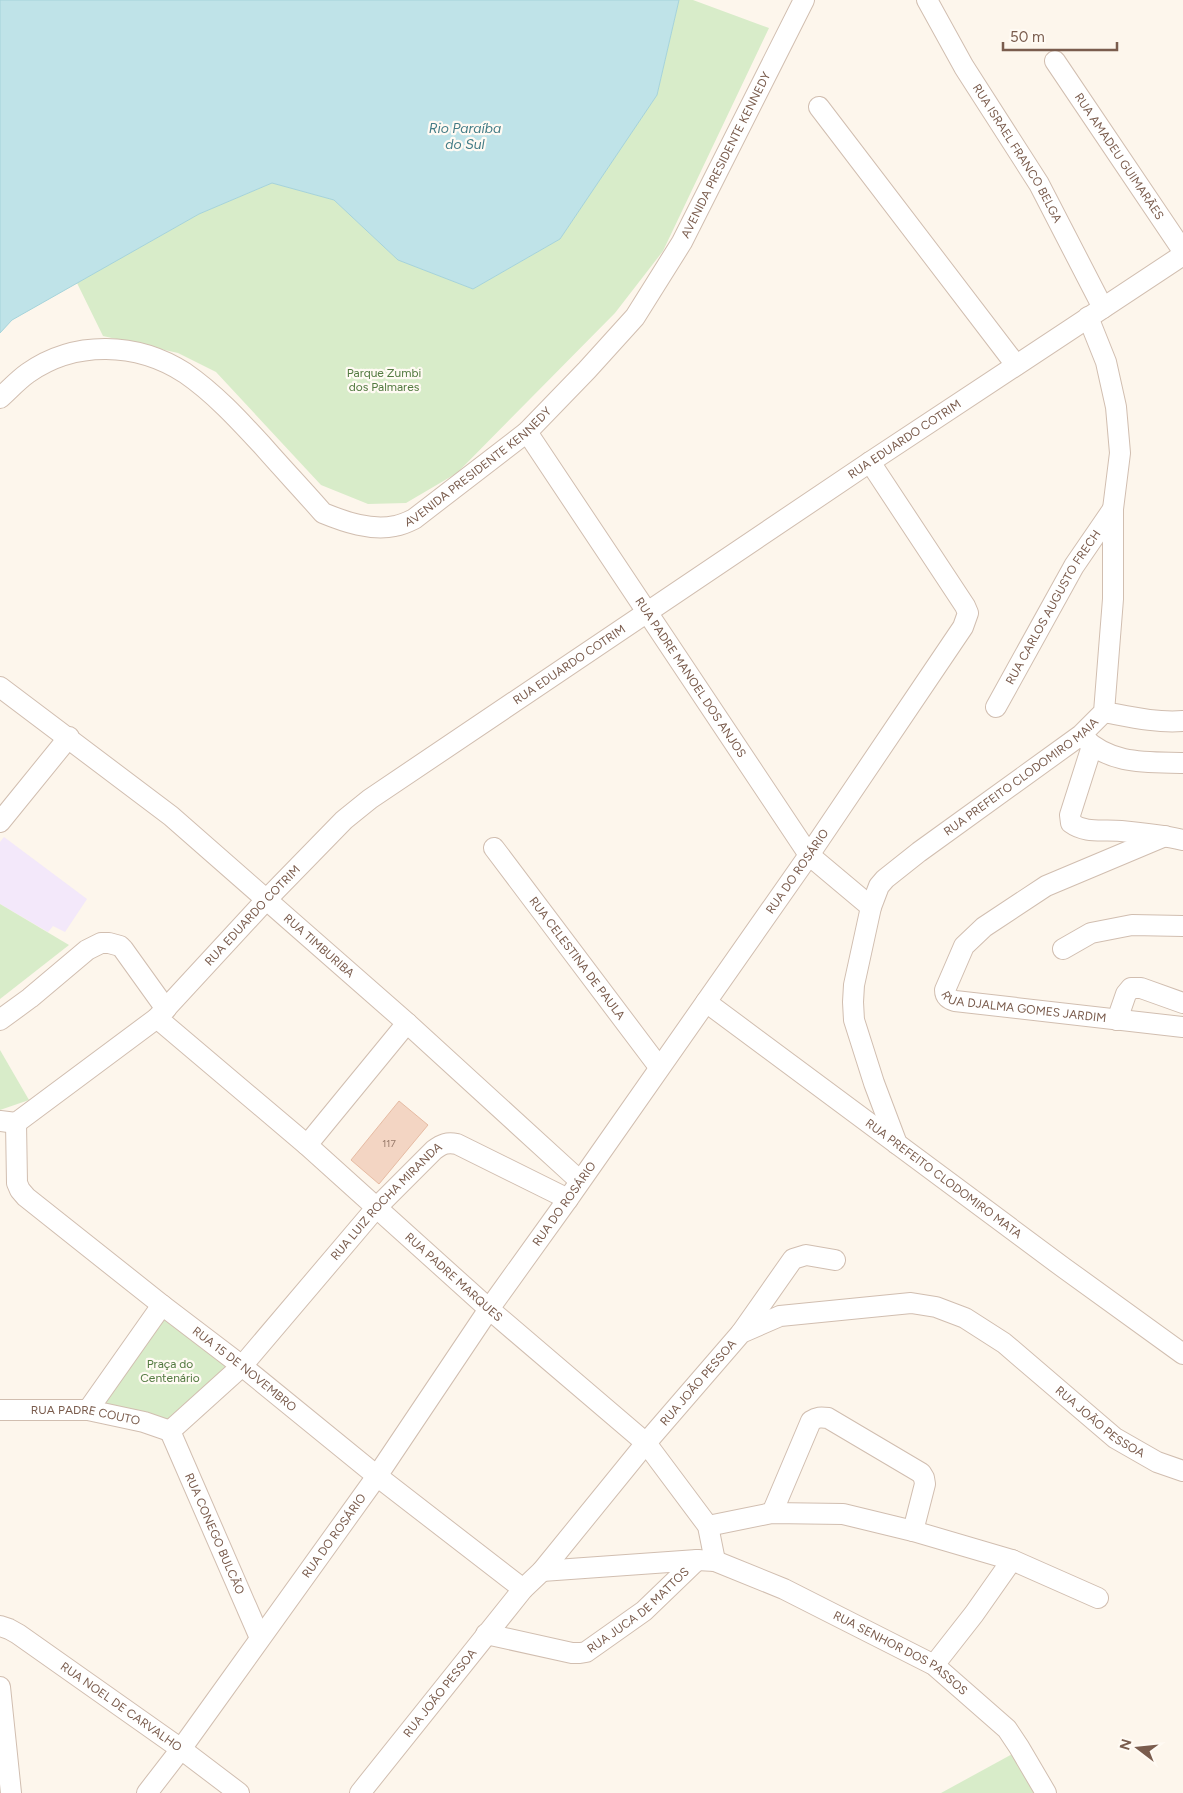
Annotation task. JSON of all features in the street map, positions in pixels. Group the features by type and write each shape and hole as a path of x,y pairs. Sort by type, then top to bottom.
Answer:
{"street":[{"name":"AVENIDA PRESIDENTE KENNEDY","path":"0,398 27,373 69,353 98,348 122,350 155,358 184,373 228,408 323,513 344,522 374,527 395,526 414,520 527,432 587,370 635,316 682,242 804,0"},
{"name":"RUA ISRAEL FRANCO BELGA","path":"927,0 964,66 1039,184 1096,312"},
{"name":"RUA AMADEU GUIMARÃES","path":"1055,61 1183,253"},
{"path":"819,107 1016,365"},
{"name":"RUA EDUARDO COTRIM","path":"8,1122 161,1013 266,900 344,820 370,799 647,611 1183,253"},
{"name":"RUA PREFEITO CLODOMIRO MAIA","path":"897,1144 874,1083 854,1020 854,985 871,907 879,886 919,852 1087,741 1104,712 1113,599 1113,509 1120,453 1116,407 1096,312"},
{"name":"RUA PADRE MANOEL DOS ANJOS","path":"527,432 809,855 871,907"},
{"name":"RUA DO ROSÁRIO","path":"147,1793 181,1749 377,1476 489,1308 568,1199 809,855 963,626 968,613 966,606 870,462"},
{"name":"RUA CARLOS AUGUSTO FRECH","path":"996,707 1074,566 1113,509"},
{"name":"RUA TIMBURIBA","path":"0,686 171,816 407,1024 580,1181"},
{"path":"1104,712 1164,722 1183,721"},
{"path":"0,822 69,737"},
{"path":"1174,838 1117,831 1086,830 1071,823 1070,815 1087,741 1103,753 1131,761 1183,763"},
{"name":"RUA DJALMA GOMES JARDIM","path":"1174,838 1046,886 984,927 972,937 960,954 945,990 945,995 955,1001 1183,1027"},
{"name":"RUA CELESTINA DE PAULA","path":"494,848 659,1067"},
{"path":"1063,949 1091,934 1132,925 1183,926"},
{"name":"RUA PADRE MARQUES","path":"0,1020 30,998 87,950 101,943 109,943 124,949 161,1013 376,1208 646,1443 708,1526 706,1561"},
{"name":"RUA DJALMA GOMES JARDIM","path":"1117,1020 1128,990 1131,988 1141,988 1183,1003"},
{"name":"RUA PREFEITO CLODOMIRO MATA","path":"706,1002 1183,1354"},
{"path":"307,1145 407,1024"},
{"name":"RUA 15 DE NOVEMBRO","path":"8,1122 17,1183 20,1190 34,1203 522,1589"},
{"name":"RUA LUIZ ROCHA MIRANDA","path":"242,1366 376,1208 442,1144 450,1142 457,1144 568,1199"},
{"path":"741,1333 793,1259 806,1255 835,1260"},
{"name":"RUA JOÃO PESSOA","path":"360,1793 522,1589 542,1571 646,1443 741,1333 780,1316 911,1303 936,1307 965,1318 1004,1342 1115,1438 1157,1462 1183,1471"},
{"path":"88,1410 162,1306"},
{"path":"170,1431 242,1366"},
{"name":"RUA PADRE COUTO","path":"0,1410 88,1410 144,1422 170,1431"},
{"path":"772,1513 812,1421 822,1417 828,1418 921,1473 925,1484 913,1531"},
{"name":"RUA CONEGO BULCÃO","path":"170,1431 260,1638"},
{"path":"708,1526 772,1513 843,1514 913,1531 1012,1560 1098,1598"},
{"path":"934,1665 974,1614 1012,1560"},
{"path":"542,1571 706,1561"},
{"name":"RUA JUCA DE MATTOS","path":"486,1634 580,1654 586,1652 644,1610 706,1561"},
{"name":"RUA SENHOR DOS PASSOS","path":"706,1561 784,1589 934,1665 1007,1730 1046,1793"},
{"name":"RUA NOEL DE CARVALHO","path":"0,1626 18,1634 181,1749 239,1793"},
{"path":"0,1687 11,1793"}],"shaded area":[{"path":"4,837 87,899 65,932 53,926 48,932 0,904 0,842"}],"green space":[{"name":"Parque Zumbi dos Palmares","path":"679,0 693,0 769,28 663,251 615,313 457,473 406,503 368,504 321,485 216,372 178,353 103,336 77,283 199,214 272,183 334,200 398,260 473,289 560,239 657,95"},
{"path":"0,904 69,945 0,999"},
{"path":"0,1050 29,1100 0,1110"},
{"name":"Praça do Centenário","path":"161,1314 230,1367 171,1424 98,1405"},
{"path":"1016,1752 1038,1793 941,1793"}],"water":[{"name":"Rio Paraíba do Sul","path":"0,0 679,0 657,95 560,239 473,289 398,260 334,200 272,183 199,214 12,320 0,333"}],"building":[{"path":"399,1101 428,1125 379,1184 351,1160"}]}
